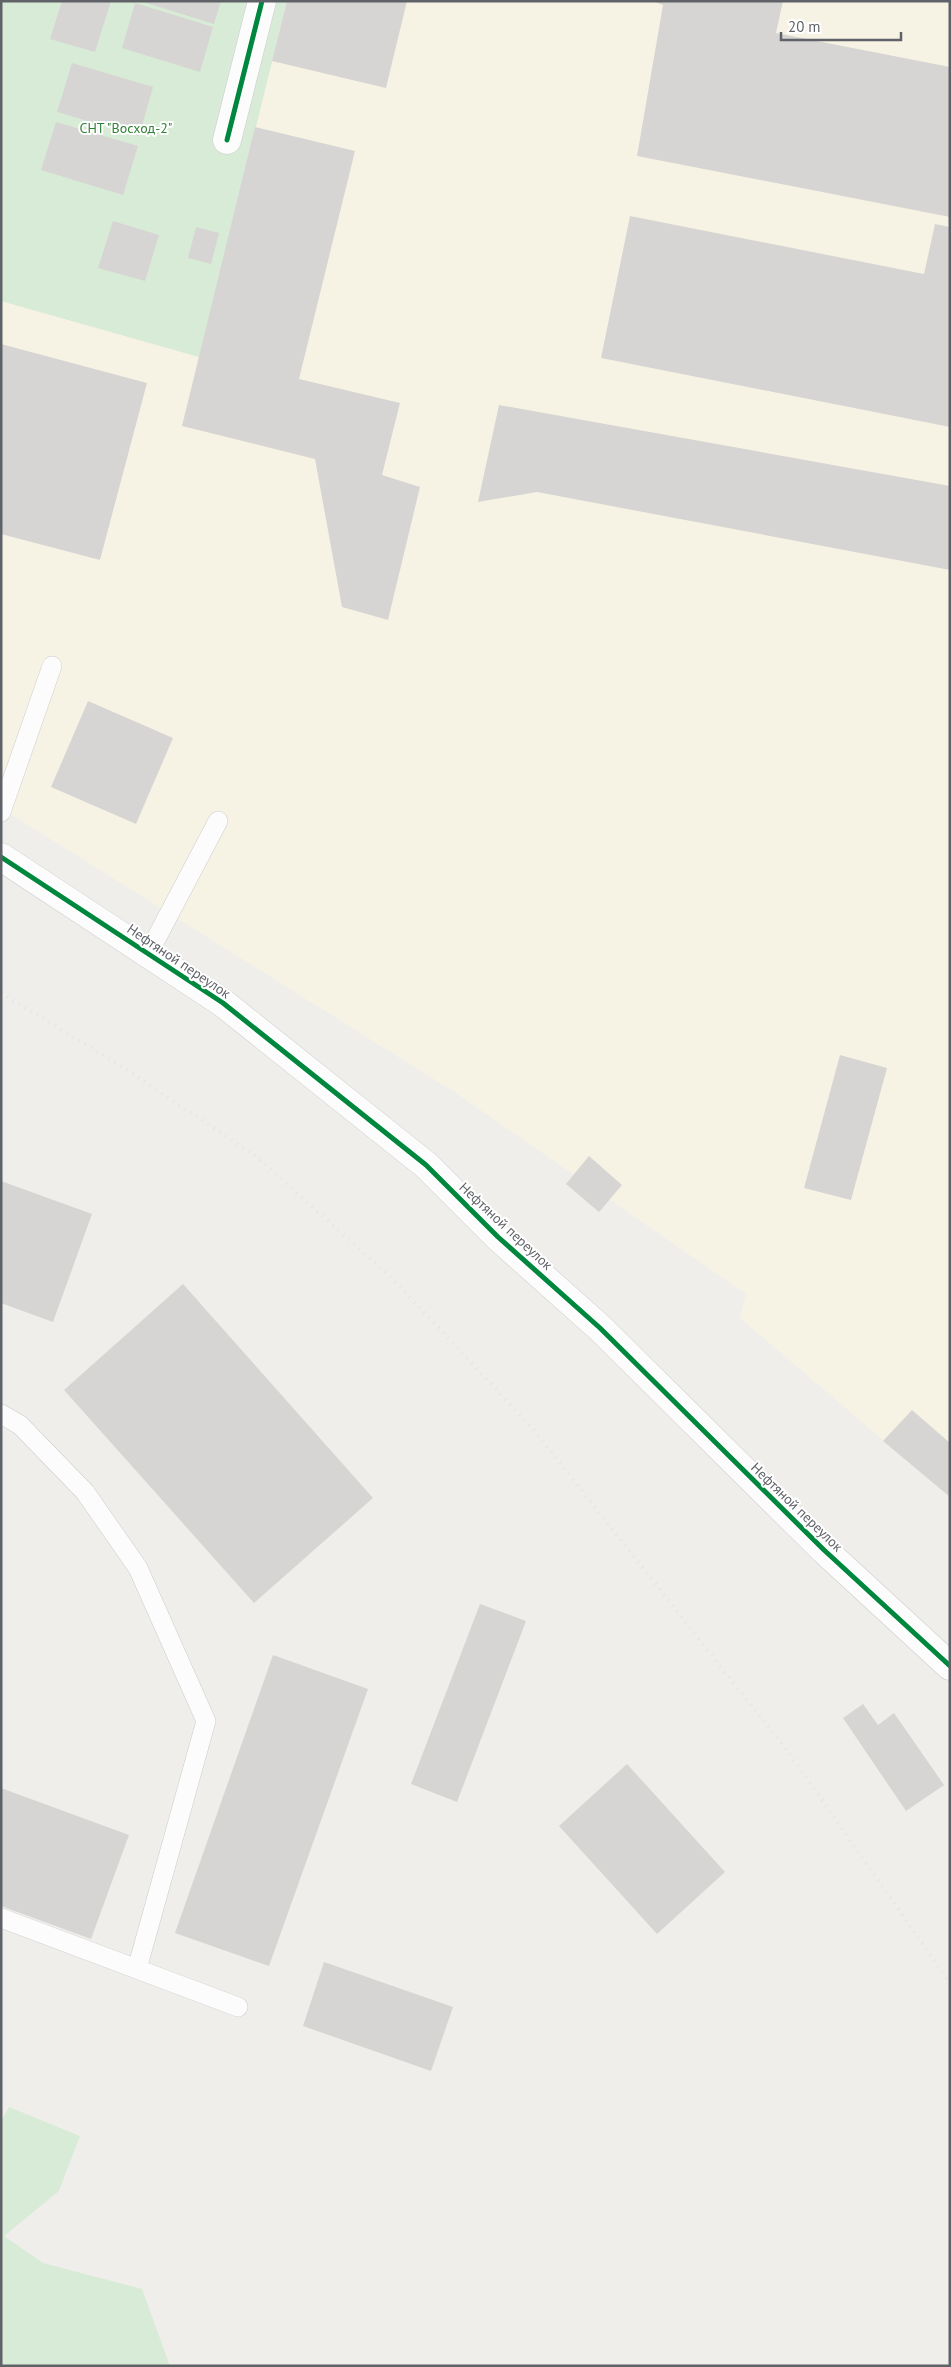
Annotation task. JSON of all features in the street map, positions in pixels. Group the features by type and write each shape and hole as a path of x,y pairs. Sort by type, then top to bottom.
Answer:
{"street":[{"path":"226,140 262,1"},
{"name":"Нефтяной переулок","path":"3,861 223,1004 426,1164 498,1237 607,1335 824,1550 950,1666"}],"lane":[{"path":"1,812 52,666"},
{"path":"148,954 218,821"},
{"path":"1,1414 20,1425 85,1492 138,1568 206,1721 137,1969"},
{"path":"1,1918 238,2007"}],"shaded area":[{"path":"287,1 950,1 950,1497 740,1318 746,1294 456,1093 1,808 1,301 199,357"}],"green space":[{"name":"СНТ \"Восход-2\"","path":"1,1 287,1 199,357 1,301"},
{"path":"9,2107 80,2136 59,2191 4,2236 43,2263 142,2289 170,2366 1,2366 1,2121"}],"building":[{"path":"62,1 111,1 95,52 50,39"},
{"path":"140,1 221,1 214,24"},
{"path":"287,1 407,1 386,88 272,61"},
{"path":"653,1 783,1 776,33 950,67 950,217 637,156 663,5"},
{"path":"135,3 213,27 200,72 122,48"},
{"path":"72,63 153,87 139,136 57,112"},
{"path":"56,122 138,146 123,195 41,170"},
{"path":"255,127 355,151 299,379 400,403 382,475 420,487 388,620 342,607 315,459 182,426"},
{"path":"630,216 924,274 935,224 950,227 950,427 601,358"},
{"path":"113,221 159,235 145,281 98,268"},
{"path":"196,227 219,233 211,264 188,258"},
{"path":"1,344 147,383 100,560 1,534"},
{"path":"499,405 950,486 950,570 537,492 478,502"},
{"path":"88,701 173,738 136,824 51,787"},
{"path":"840,1055 887,1068 851,1200 804,1188"},
{"path":"589,1156 622,1185 599,1212 566,1184"},
{"path":"1,1181 92,1214 53,1322 1,1303"},
{"path":"183,1284 373,1498 254,1603 64,1390"},
{"path":"912,1410 950,1443 950,1497 883,1441"},
{"path":"480,1604 526,1621 457,1802 411,1784"},
{"path":"273,1655 368,1689 269,1966 175,1933"},
{"path":"863,1704 878,1725 894,1713 944,1785 906,1811 843,1718"},
{"path":"627,1764 725,1872 657,1934 559,1826"},
{"path":"1,1788 129,1835 91,1939 1,1906"},
{"path":"324,1962 453,2007 431,2071 303,2026"}],"railway":[{"path":"1,993 121,1066 254,1155 392,1278 534,1430 792,1757 950,1983"}],"cycle path":[{"path":"227,140 262,1"},
{"path":"1,857 223,1003 426,1165 498,1237 600,1328 824,1550 950,1666"}]}
